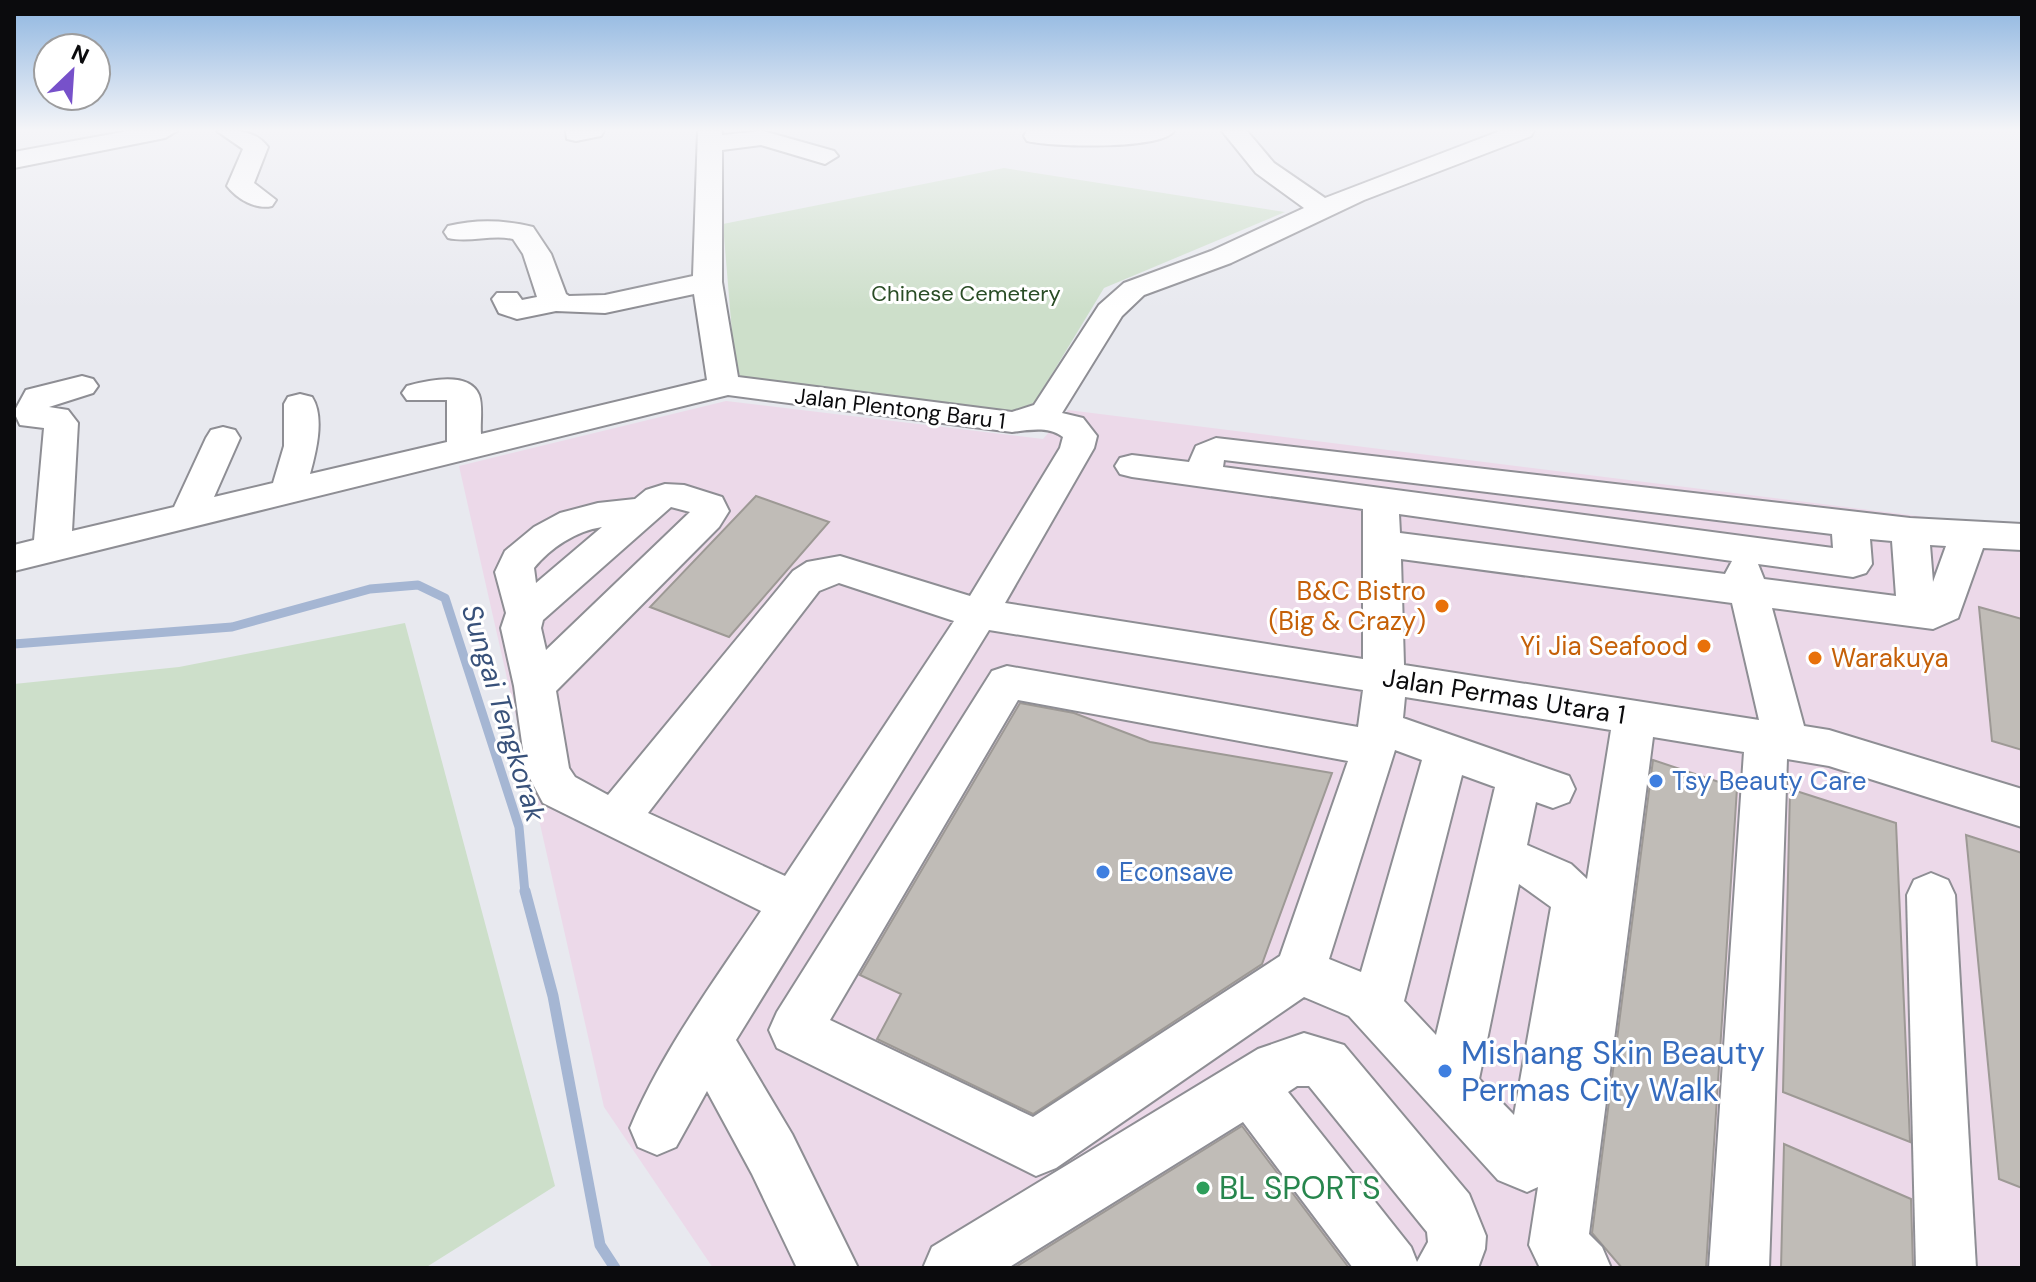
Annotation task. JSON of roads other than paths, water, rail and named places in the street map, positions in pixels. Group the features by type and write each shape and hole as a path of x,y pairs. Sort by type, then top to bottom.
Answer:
{"street":[{"path":"248,191 263,200"},
{"path":"14,558 728,385 720,376 707,282 709,191"},
{"path":"1297,191 1321,208"},
{"name":"Jalan Plentong Baru 1","path":"728,385 998,421 1024,422 1038,418 1071,375 1110,311 1126,294 1221,257 1321,208 1366,191"},
{"path":"458,232 502,228 523,233 537,254 556,302"},
{"path":"507,299 510,307 517,310 556,302 600,303 707,282"},
{"path":"52,548 61,423 56,417 32,418 30,413 41,396 82,386"},
{"path":"418,393 450,389 463,396 464,450"},
{"path":"288,492 301,446 300,404"},
{"path":"657,1128 707,1039 979,614 1077,448 1080,436 1071,425 1038,418"},
{"path":"188,516 223,438"},
{"path":"1204,476 1208,454 1220,448 1948,536 2022,537"},
{"path":"1132,466 1854,563 1850,524"},
{"path":"535,686 711,511 709,506 669,494 646,510 526,613 521,628 535,686 548,771 559,790 794,903"},
{"path":"1381,499 1385,544 1386,678 1377,737 1300,971 1036,1148 795,1030 1007,682 1377,737 1446,751 1536,783 1501,856 1450,1090"},
{"path":"1728,509 1748,593 1776,739 1739,1268"},
{"path":"1385,544 1933,615 1944,608 1948,536"},
{"path":"1948,536 2022,558"},
{"path":"1917,615 1948,536"},
{"name":"Jalan Permas Utara 1","path":"616,819 806,581 820,572 840,569 979,614 1776,739 1880,762 2022,808"},
{"path":"1570,1256 1634,717"},
{"path":"1376,1009 1446,751"},
{"path":"1300,971 1367,999 1450,1090 1518,1160 1527,1164 1534,1159 1576,904 1569,888 1554,877 1501,856"},
{"path":"1931,895 1946,1268"},
{"path":"707,1039 772,1154 828,1268"},
{"path":"953,1268 1295,1058 1309,1057 1325,1064 1449,1214 1457,1230 1458,1246 1453,1260 1444,1268"},
{"path":"1250,1087 1390,1268"}],"waterway":[{"name":"Sungai Tengkorak","path":"14,644 232,627 370,589 418,585 445,598 519,827 525,893"},
{"name":"Sungai Tengkorak","path":"525,891 553,996 600,1245 615,1268"}],"place":[{"name":"B&C Bistro (Big & Crazy)","path":"1442,606"},
{"name":"Yi Jia Seafood","path":"1704,646"},
{"name":"Warakuya","path":"1815,658"},
{"name":"Tsy Beauty Care","path":"1656,781"},
{"name":"Econsave","path":"1103,872"},
{"name":"Mishang Skin Beauty Permas City Walk","path":"1445,1071"},
{"name":"BL SPORTS","path":"1203,1188"}],"park label":[{"name":"Chinese Cemetery","path":"966,293"}]}
